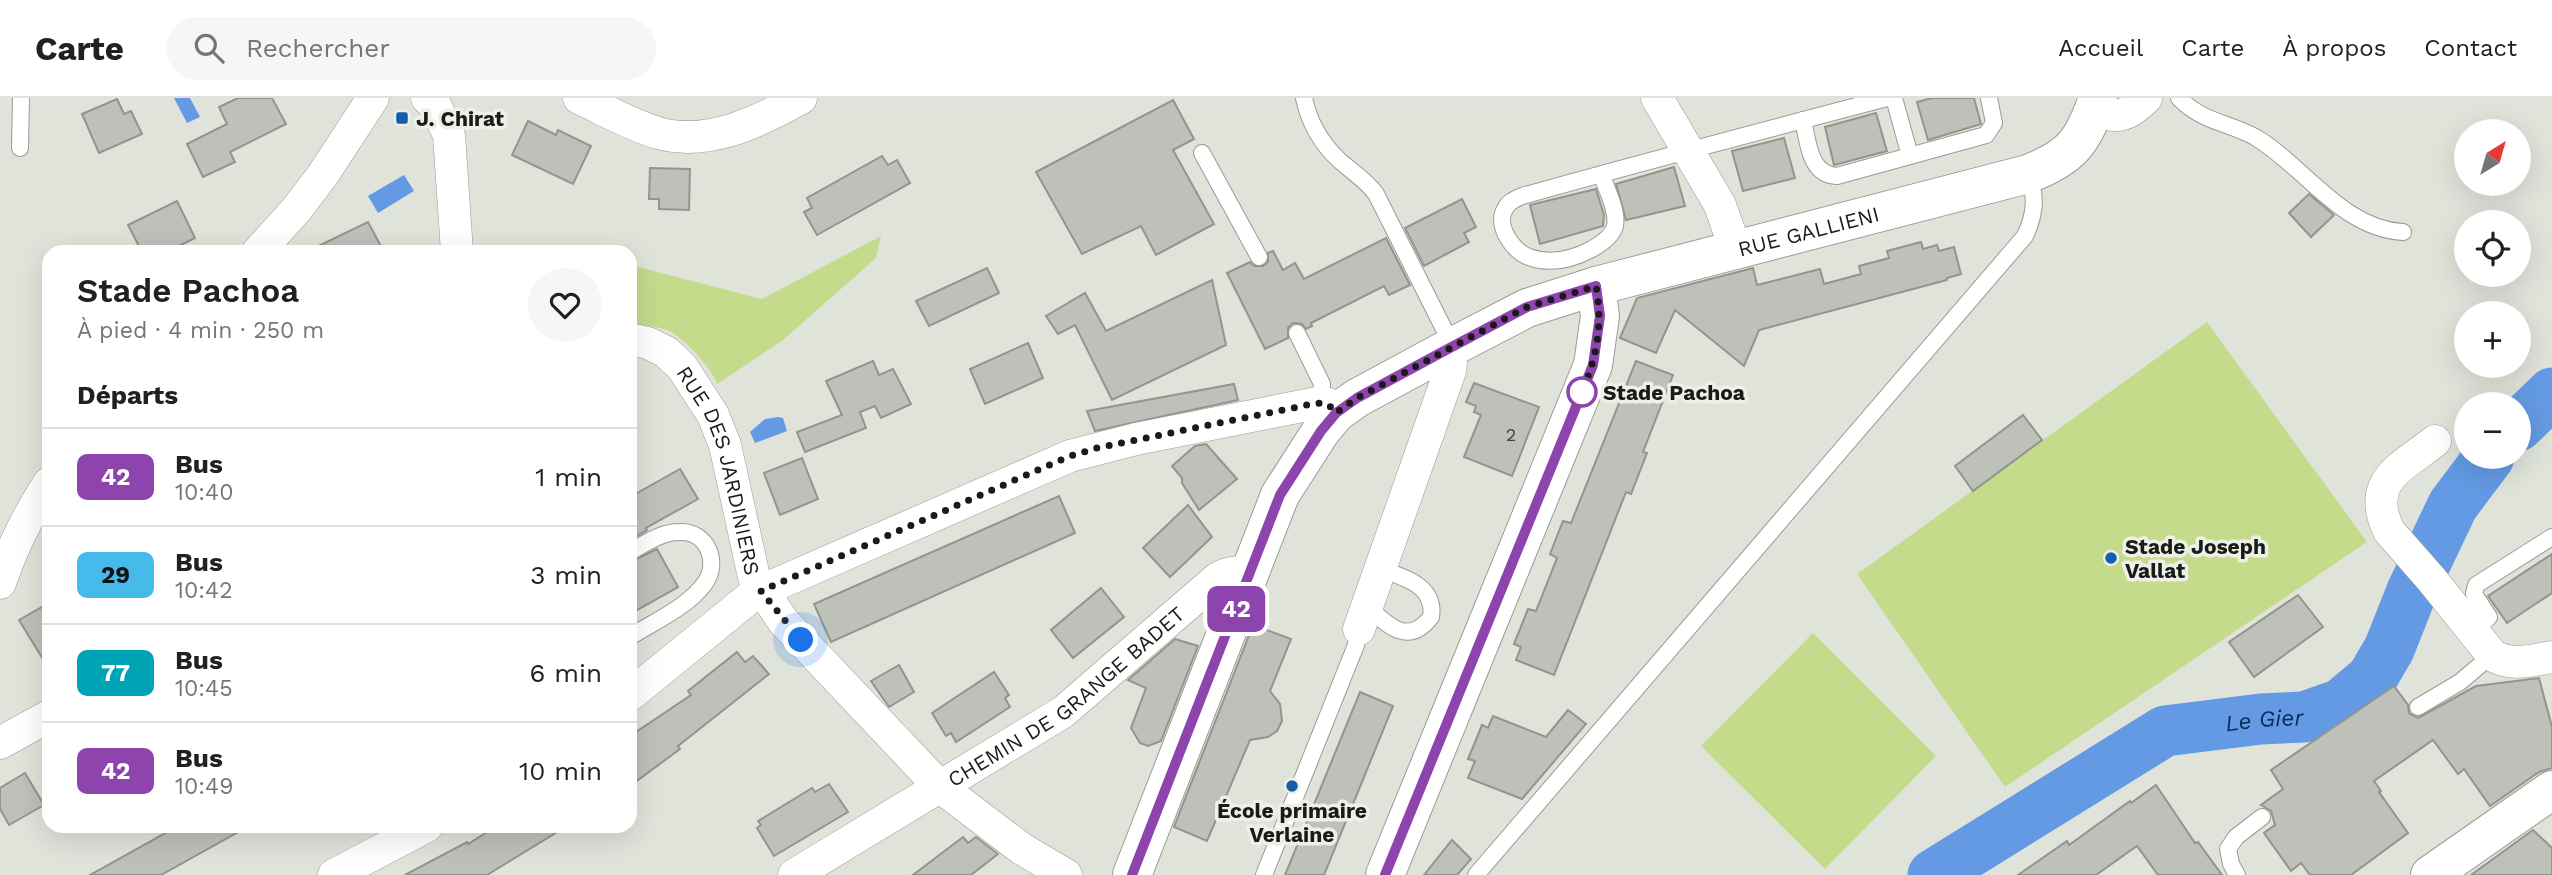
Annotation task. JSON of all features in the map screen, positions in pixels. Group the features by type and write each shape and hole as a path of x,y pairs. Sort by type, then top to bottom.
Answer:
{"main road":[{"name":"RUE GALLIENI","path":"1329,408 1357,398 1527,307 1596,286 2028,174 2059,161 2070,152 2079,141 2096,104"},
{"path":"1385,875 1593,365 1600,316 1596,286"},
{"path":"1132,875 1280,495 1329,408"},
{"path":"2430,875 2552,790"}],"street":[{"path":"264,245 309,193 373,98"},
{"path":"427,98 435,104 449,135 457,245"},
{"path":"579,98 660,133 692,136 726,132 760,121 801,98"},
{"path":"1657,98 1720,205 1736,251"},
{"name":"RUE GALLIENI","path":"2096,104 2111,116 2118,116 2128,113 2146,98"},
{"name":"RUE DES JARDINIERS","path":"637,341 666,352 682,367 713,415 725,445 754,577 761,591 792,630 939,786 1022,849 1066,875"},
{"path":"1363,618 1450,371 1450,348"},
{"name":"RUE GALLIENI","path":"637,689 761,591 1070,456 1136,439 1329,408"},
{"path":"2435,441 2386,480 2381,500 2385,522 2396,540 2432,580 2482,644 2501,661 2552,657"},
{"path":"0,583 8,559 10,529 30,511 42,493"},
{"name":"CHEMIN DE GRANGE BADET","path":"794,875 939,786 1044,726 1218,579 1229,572 1250,574"},
{"path":"0,743 42,720"},
{"path":"334,875 415,833"}],"lane":[{"path":"20,148 21,98"},
{"path":"1304,98 1311,120 1329,150 1376,194 1450,348"},
{"path":"1601,174 1614,215 1615,226 1611,234 1601,243 1573,257 1558,261 1528,257 1517,250 1502,222 1503,211 1511,202 1522,196 1689,149 1887,98"},
{"path":"1894,98 1910,156"},
{"path":"1804,120 1812,159 1827,176 1837,176 1986,135 1994,123 1989,98"},
{"path":"2179,98 2198,115 2238,130 2269,147 2348,212 2368,224 2387,231 2403,232"},
{"path":"1202,153 1259,257"},
{"path":"1476,875 2025,236 2034,212 2033,186 2028,174"},
{"path":"1297,333 1322,384 1329,408"},
{"path":"637,548 655,538 681,531 698,537 711,553 713,564 704,585 690,598 637,632"},
{"path":"2418,707 2460,682 2482,644 2489,617 2474,594 2476,585 2552,537"},
{"path":"1264,875 1356,645 1363,618 1405,632 1419,629 1431,617 1432,600 1426,593 1406,578 1380,569"},
{"path":"2237,875 2228,849 2236,837 2262,817"}],"green space":[{"path":"881,236 876,258 783,340 717,384 704,362 675,335 660,328 637,325 637,267 762,299"},
{"name":"Stade Joseph Vallat","path":"2207,322 2367,542 2005,787 1857,574"},
{"path":"1813,633 1936,756 1825,869 1701,746"}],"water":[{"path":"174,98 190,98 200,117 187,123"},
{"path":"404,175 414,191 378,213 368,196"},
{"path":"783,418 787,431 755,443 750,432 765,419"}],"building":[{"path":"238,98 272,98 286,124 230,152 235,162 203,177 187,144 227,124 219,107"},
{"path":"1932,98 1974,98 1981,124 1928,140 1917,102"},
{"path":"117,99 124,114 131,111 142,134 99,153 82,114"},
{"path":"1173,100 1194,139 1173,150 1214,224 1156,255 1141,226 1082,254 1036,172"},
{"path":"1876,113 1887,151 1834,165 1825,127"},
{"path":"528,121 556,135 558,130 591,146 573,184 512,155"},
{"path":"1784,138 1795,178 1743,191 1732,151"},
{"path":"882,156 888,165 897,160 910,183 817,235 804,212 812,208 807,198"},
{"path":"1674,167 1685,206 1626,220 1616,184"},
{"path":"650,168 690,169 689,210 659,209 659,199 649,199"},
{"path":"1596,189 1604,215 1603,226 1540,244 1530,205"},
{"path":"2309,194 2334,215 2311,237 2289,213"},
{"path":"1462,199 1476,227 1464,233 1469,242 1424,266 1405,228"},
{"path":"177,201 195,238 181,245 138,245 128,225"},
{"path":"368,222 380,245 320,245"},
{"path":"1386,238 1410,285 1389,295 1384,286 1311,323 1312,326 1306,329 1302,324 1293,323 1288,328 1288,338 1265,349 1227,273 1250,262 1254,266 1263,266 1268,262 1268,253 1273,251 1283,270 1295,263 1304,279"},
{"path":"1921,242 1923,249 1937,245 1939,251 1954,247 1961,274 1759,330 1744,366 1675,310 1656,353 1620,338 1637,298 1753,268 1757,285 1820,269 1824,284 1861,274 1859,266 1889,258 1887,251"},
{"path":"987,268 999,293 929,326 916,301"},
{"path":"1212,280 1226,345 1112,400 1075,325 1058,334 1046,316 1085,293 1106,331"},
{"path":"1028,343 1043,378 985,404 970,369"},
{"path":"873,361 879,375 893,369 911,404 881,418 875,406 860,412 866,428 805,452 797,432 842,415 826,381"},
{"path":"1636,361 1673,375 1643,452 1647,453 1631,494 1626,492 1554,675 1516,660 1521,647 1514,644 1528,609 1536,611 1557,558 1550,554 1563,521 1571,523"},
{"path":"1474,383 1539,407 1512,476 1464,457 1481,415 1474,412 1476,406 1466,402"},
{"path":"1234,384 1238,400 1095,431 1087,411"},
{"path":"2023,415 2042,440 1973,491 1955,466"},
{"path":"1206,444 1237,479 1199,510 1182,483 1182,478 1172,466 1195,446"},
{"path":"802,458 818,499 780,515 764,473"},
{"path":"680,469 698,499 637,536 637,493"},
{"path":"1059,496 1075,533 831,642 814,604"},
{"path":"1188,505 1212,537 1170,577 1143,548"},
{"path":"657,549 678,587 637,610 637,559"},
{"path":"2552,554 2552,593 2507,623 2488,596"},
{"path":"1101,588 1124,617 1073,658 1051,630"},
{"path":"2298,595 2323,627 2254,677 2229,642"},
{"path":"42,607 42,658 19,620"},
{"path":"1253,625 1291,639 1270,691 1280,704 1282,721 1277,731 1268,737 1250,740 1207,841 1174,827"},
{"path":"1175,639 1198,646 1161,741 1148,746 1140,743 1131,728 1146,688 1128,680"},
{"path":"737,652 745,662 753,656 769,674 678,746 680,749 637,781 637,731 691,695 688,691"},
{"path":"899,665 914,692 889,707 871,681"},
{"path":"994,672 1009,695 1005,698 1010,707 956,742 951,733 946,736 932,713"},
{"path":"2539,678 2552,727 2552,768 2539,772 2490,806 2464,769 2458,774 2433,740 2374,781 2408,833 2351,875 2310,875 2301,863 2291,871 2264,833 2275,825 2271,811 2261,805 2283,789 2271,770 2394,686 2408,705 2409,713 2418,718 2476,686"},
{"path":"1360,692 1393,706 1324,875 1285,875"},
{"path":"1568,710 1586,724 1522,799 1468,778 1475,761 1468,759 1482,725 1488,728 1493,716 1546,737"},
{"path":"25,773 42,806 9,825 0,809 0,788"},
{"path":"829,784 848,812 774,856 757,828 761,825 758,821 812,788 815,792"},
{"path":"2156,785 2195,843 2198,842 2222,875 2158,875 2137,846 2096,875 2018,875 2067,841 2069,845"},
{"path":"2533,830 2552,848 2552,875 2471,875"},
{"path":"165,833 236,833 161,875 90,875"},
{"path":"486,833 556,833 487,875 405,875 467,842 468,844"},
{"path":"963,837 968,843 976,837 998,854 971,875 913,875"},
{"path":"1452,840 1471,859 1457,875 1424,875"}],"waterway":[{"name":"Le Gier","path":"2531,413 2552,393"},
{"name":"Le Gier","path":"1933,875 2165,731 2261,719 2304,717 2341,704 2372,678 2389,649 2412,591 2453,505 2480,469"}],"bus line":[{"name":"42","path":"1132,875 1280,495 1321,431 1336,413 1357,398 1527,307 1596,286 1600,316 1593,365 1385,875"}],"place":[{"name":"J. Chirat","path":"402,118"},
{"name":"Stade Pachoa","path":"1582,392"},
{"name":"Stade Joseph Vallat","path":"2111,558"},
{"name":"École primaire Verlaine","path":"1292,786"}],"route":[{"path":"801,640 761,591 1070,456 1136,439 1322,402 1328,404 1336,413 1357,398 1527,307 1596,286 1600,316 1598,341 1593,365 1582,392"}]}
